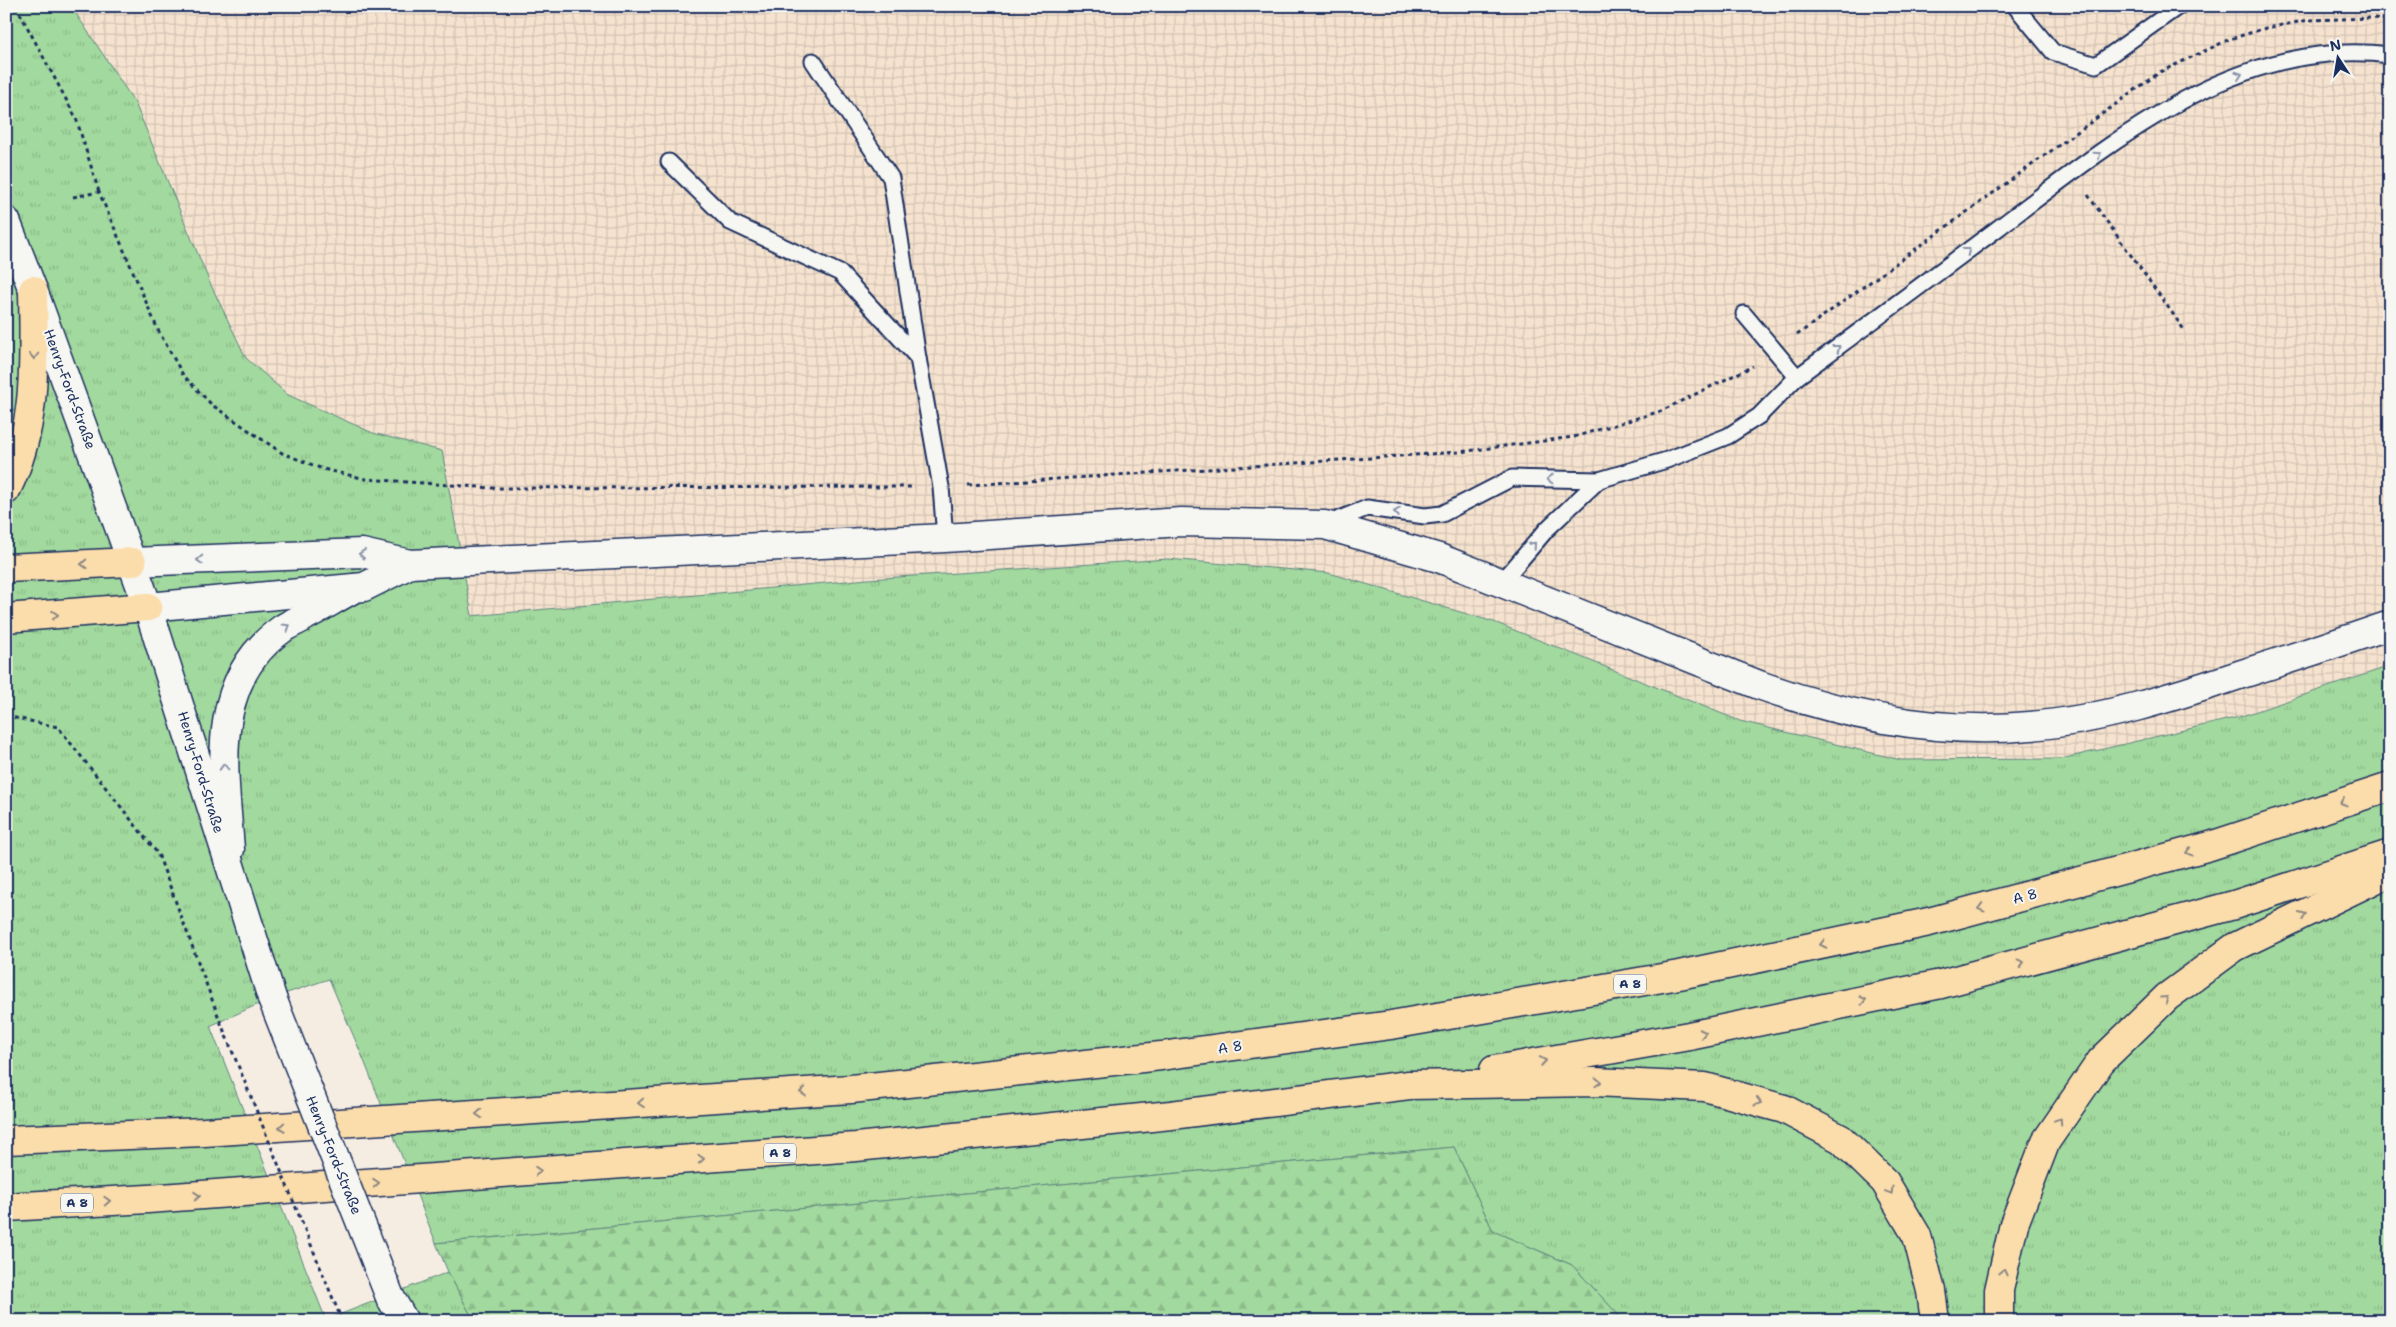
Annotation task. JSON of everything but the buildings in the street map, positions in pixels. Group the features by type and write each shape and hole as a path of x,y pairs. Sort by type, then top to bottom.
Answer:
{"highway":[{"path":"6,490 19,460 28,422 34,379 33,290"},
{"path":"6,568 132,562"},
{"path":"6,618 148,607"},
{"name":"A 8","path":"6,1140 204,1132 852,1089 1161,1056 1382,1026 1679,975 1929,922 2210,846 2390,787"},
{"name":"A 8","path":"6,1207 148,1199 856,1147 1171,1116 1409,1084 1689,1036 1941,984 2234,905 2390,854"},
{"path":"1999,1321 1999,1290 2014,1224 2046,1141 2101,1061 2167,996 2235,947 2390,872"},
{"path":"1409,1084 1594,1082 1704,1087 1784,1109 1842,1139 1885,1182 1917,1236 1931,1291 1935,1321"}],"street":[{"name":"Henry-Ford-Straße","path":"6,221 33,290 148,607 272,998 390,1297 404,1321"},
{"path":"132,562 362,553 410,564 945,538 1181,522 1325,525 1438,558 1805,702 1842,712 1926,726 1972,728 2030,726 2128,709 2205,687 2390,625"},
{"path":"148,607 364,587 410,564"},
{"path":"231,868 224,763 228,710 236,686 245,668 262,646 276,634 355,588"}],"lane":[{"path":"2015,6 2053,52 2096,65 2179,6"},
{"path":"1325,525 1367,508 1425,516 1442,514 1512,478 1599,480 1667,460 1728,436 1759,416 1797,377 2072,173 2173,105 2230,78 2284,61 2311,56 2355,52 2390,54"},
{"path":"813,61 891,178 918,358 941,487 945,538"},
{"path":"670,162 730,222 840,273 918,358"},
{"path":"1744,314 1797,377"},
{"path":"1501,582 1547,529 1599,480"}],"path":[{"path":"16,6 76,118 100,192 158,330 183,375 212,405 282,453 323,469 366,479 492,488 941,487 1459,452 1519,446 1574,437 1661,411 1747,370 2160,72 2230,39 2266,28 2309,20 2373,18 2390,20"},
{"path":"2053,149 2185,331"},
{"path":"73,197 100,192"},
{"path":"6,716 58,727 158,854 220,1021 342,1321"}],"shaded area":[{"path":"71,6 2390,6 2390,666 2239,717 2061,759 1901,760 1740,721 1494,622 1329,573 1168,559 868,579 472,616 442,451 373,433 288,395 246,358 210,283 135,103"}],"green space":[{"path":"6,6 71,6 135,103 210,283 246,358 288,395 373,433 442,451 472,616 868,579 1168,559 1329,573 1494,622 1740,721 1901,760 2061,759 2239,717 2390,666 2390,1321 1624,1321 1572,1265 1493,1231 1454,1147 436,1243 363,1058 329,979 272,998 210,1026 326,1320 448,1272 474,1321 6,1321"},
{"path":"1454,1147 1493,1231 1572,1265 1624,1321 474,1321 448,1272 436,1243"}]}
